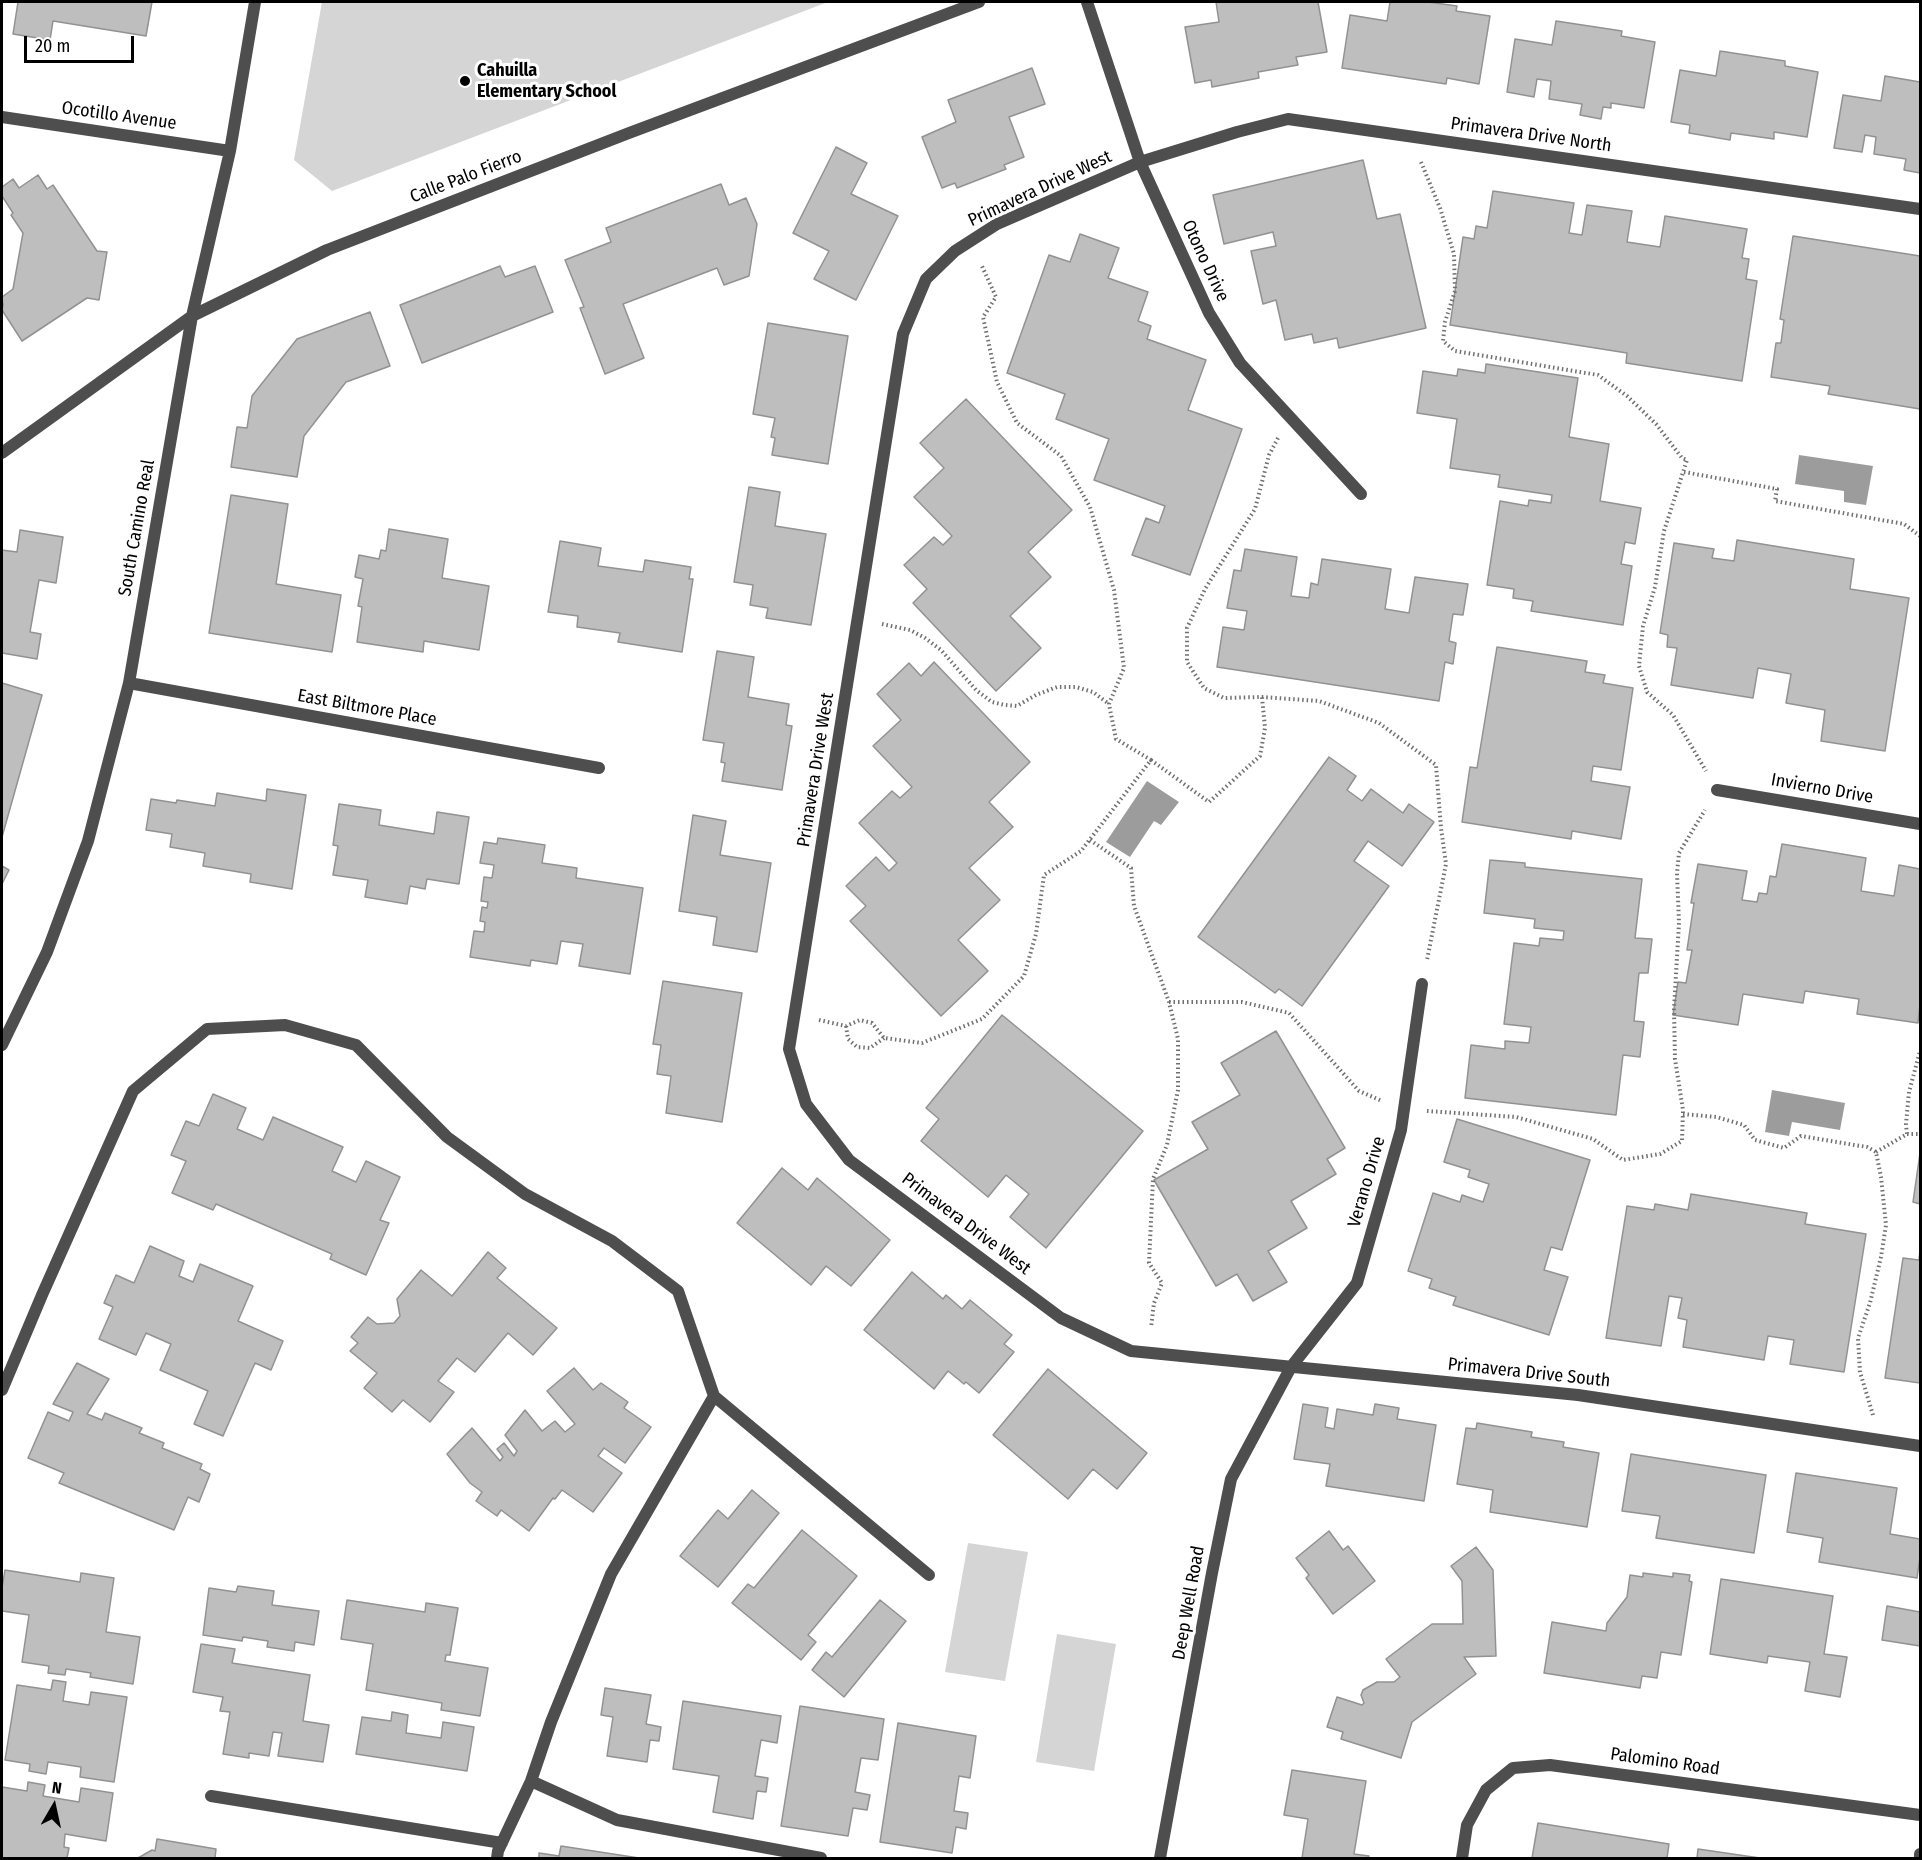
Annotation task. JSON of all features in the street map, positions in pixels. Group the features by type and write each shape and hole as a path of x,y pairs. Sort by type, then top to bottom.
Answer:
{"street":[{"name":"South Camino Real","path":"2,1045 47,951 88,841 129,682 192,316 230,151 255,2"},
{"name":"Calle Palo Fierro","path":"2,453 192,316 327,250 629,133 979,2"},
{"name":"Otono Drive","path":"1087,2 1140,162 1209,313 1240,363 1361,494"},
{"name":"Ocotillo Avenue","path":"2,117 230,151"},
{"name":"Primavera Drive North","path":"1140,162 1288,119 1920,209"},
{"name":"Primavera Drive West","path":"1131,1351 1061,1318 849,1160 806,1104 789,1049 903,334 927,279 955,251 997,224 1140,162"},
{"name":"East Biltmore Place","path":"129,682 599,768"},
{"name":"Invierno Drive","path":"1717,790 1920,824"},
{"name":"Verano Drive","path":"1290,1367 1356,1283 1401,1130 1422,984"},
{"path":"2,1390 42,1294 133,1091 207,1029 285,1025 356,1045 447,1137 525,1194 612,1241 678,1291 714,1396 929,1575"},
{"name":"Primavera Drive South","path":"1131,1351 1578,1395 1920,1446"},
{"name":"Deep Well Road","path":"1161,1858 1231,1479 1290,1367"},
{"path":"497,1858 498,1851 531,1781 551,1722 611,1574 714,1396"},
{"name":"Palomino Road","path":"1462,1858 1467,1825 1486,1790 1513,1768 1550,1765 1920,1815"},
{"path":"531,1781 617,1820 822,1858"},
{"path":"211,1796 502,1843"}],"path":[{"path":"1169,1002 1242,1002 1289,1013 1359,1091 1404,1109 1516,1118 1593,1139 1623,1160 1660,1154 1682,1141 1683,1114 1675,1059 1674,1009 1679,923 1677,873 1679,853 1717,790 1673,715 1647,692 1640,666 1643,626 1655,587 1664,531 1688,460 1682,458 1656,424 1627,396 1598,375 1455,351 1443,341 1445,322 1455,291 1454,254 1440,208 1410,136"},
{"path":"973,239 986,277 996,297 983,317 997,382 1017,423 1061,456 1090,507 1114,590 1124,668 1110,704 1116,739 1151,760 1209,801 1260,756 1265,728 1263,697"},
{"path":"1290,417 1269,455 1256,509 1205,590 1187,628 1187,662 1204,688 1224,698 1263,697 1319,701 1379,723 1436,765 1446,864 1422,984"},
{"path":"1684,472 1777,489 1774,501 1904,524 1920,536"},
{"path":"858,620 910,630 925,638 941,650 976,690 992,702 1017,705 1057,687 1076,687 1094,692 1110,704"},
{"path":"846,1026 848,1039 857,1047 870,1047 884,1038 922,1043 982,1019 1024,976 1036,934 1044,875 1081,850 1151,760"},
{"path":"1089,840 1131,868 1134,906 1169,1002 1178,1039 1178,1090 1167,1145 1153,1179 1149,1263 1162,1283 1154,1304 1148,1353"},
{"path":"795,1016 846,1026 860,1020 872,1023 884,1038"},
{"path":"1906,1134 1909,1092 1920,1051"},
{"path":"1683,1114 1716,1117 1744,1125 1755,1140 1784,1148 1801,1136 1867,1147 1876,1152 1886,1225 1870,1303 1858,1338 1860,1372 1879,1440"},
{"path":"1876,1152 1906,1134 1920,1134"}],"shaded area":[{"name":"Cahuilla Elementary School","path":"322,2 828,2 332,191 294,160"},
{"path":"1799,455 1873,466 1866,505 1844,502 1844,491 1795,484"},
{"path":"1147,781 1179,802 1161,825 1154,821 1130,857 1106,842"},
{"path":"1772,1090 1845,1103 1840,1130 1792,1122 1789,1136 1765,1132"},
{"path":"968,1543 1028,1552 1005,1681 945,1672"},
{"path":"1057,1634 1116,1644 1094,1771 1036,1762"}],"building":[{"path":"18,2 152,2 146,36 53,21 50,40 13,34"},
{"path":"1216,2 1318,2 1327,52 1296,57 1298,65 1258,72 1259,78 1212,87 1211,80 1195,83 1185,27 1219,22"},
{"path":"1390,2 1428,2 1457,6 1456,11 1490,16 1479,84 1447,78 1446,84 1342,68 1350,15 1387,21"},
{"path":"1556,21 1622,31 1621,36 1655,42 1644,108 1611,103 1611,108 1603,107 1601,119 1580,115 1582,104 1549,99 1551,81 1537,79 1534,97 1507,92 1515,39 1552,45"},
{"path":"1720,51 1785,61 1785,66 1818,72 1807,137 1774,132 1774,139 1731,133 1730,140 1689,133 1690,125 1671,122 1680,70 1716,76"},
{"path":"1032,68 1045,104 1009,117 1024,157 1004,165 1006,169 957,188 955,183 942,188 922,137 956,122 948,100"},
{"path":"1885,76 1920,82 1920,173 1904,170 1906,159 1874,154 1876,137 1865,135 1862,152 1834,148 1843,95 1881,101"},
{"path":"836,147 867,163 851,194 898,216 856,300 814,279 829,251 793,233"},
{"path":"1363,160 1377,219 1400,214 1426,328 1339,348 1337,338 1314,343 1312,334 1285,340 1276,300 1263,304 1251,251 1276,246 1273,232 1224,244 1213,195"},
{"path":"38,175 47,189 53,185 97,251 107,252 99,300 87,298 22,341 2,310 2,297 13,289 23,233 2,196 2,187 13,179 19,188"},
{"path":"721,184 729,205 746,198 757,224 749,276 724,285 717,268 623,304 644,358 605,374 580,308 584,307 565,260 611,242 606,228"},
{"path":"1493,191 1574,203 1569,233 1582,235 1587,205 1632,211 1627,242 1660,247 1665,216 1747,229 1742,258 1749,259 1746,279 1757,281 1742,381 1626,363 1627,353 1450,325 1463,237 1474,239 1476,226 1487,228"},
{"path":"1080,234 1119,248 1108,278 1148,292 1138,321 1151,326 1147,339 1206,360 1188,410 1242,429 1190,575 1132,555 1146,518 1159,523 1165,506 1094,480 1109,439 1056,419 1065,394 1007,373 1049,255 1070,262"},
{"path":"1793,236 1920,256 1920,409 1828,394 1830,386 1771,377 1776,343 1781,343 1784,320 1780,319"},
{"path":"500,266 505,277 535,266 553,312 422,363 400,305"},
{"path":"370,312 390,366 346,382 304,436 297,477 231,467 237,427 247,428 252,396 297,339"},
{"path":"768,323 848,336 828,464 772,455 775,438 771,437 775,418 753,414"},
{"path":"1486,364 1578,378 1569,437 1609,444 1600,501 1641,508 1635,544 1625,542 1621,564 1632,566 1623,625 1531,611 1533,601 1513,598 1514,589 1487,585 1500,501 1528,506 1529,500 1551,503 1552,495 1498,487 1500,475 1450,468 1457,419 1417,413 1423,371 1457,376 1458,369 1485,373"},
{"path":"966,399 1072,510 1028,552 1051,577 1010,616 1041,648 996,691 913,603 927,589 904,565 934,537 943,545 952,536 914,497 944,468 920,443"},
{"path":"749,487 780,492 775,526 826,534 811,625 766,618 768,608 750,605 753,585 734,582"},
{"path":"231,495 288,504 276,584 341,595 332,652 209,633"},
{"path":"389,529 448,539 442,578 489,586 479,650 424,641 423,652 357,642 362,607 358,606 363,579 355,577 359,555 379,559 381,550 386,551"},
{"path":"20,530 63,537 56,583 39,580 30,632 41,634 37,659 2,653 2,550 17,552"},
{"path":"1737,540 1854,559 1850,589 1909,598 1885,751 1821,741 1825,710 1786,703 1791,674 1758,668 1753,698 1671,685 1677,648 1667,647 1668,635 1660,633 1674,543 1714,549 1712,558 1734,561"},
{"path":"560,541 601,548 598,566 643,572 645,560 691,567 689,579 693,579 682,652 618,642 620,633 577,627 578,616 548,612"},
{"path":"1245,549 1297,557 1291,596 1309,598 1311,583 1318,585 1322,559 1391,569 1385,609 1409,613 1415,577 1468,584 1463,615 1453,614 1449,641 1456,643 1453,664 1445,662 1439,701 1217,667 1223,627 1244,630 1247,611 1227,608 1234,570 1241,571"},
{"path":"1497,647 1587,661 1585,672 1605,675 1603,683 1633,688 1621,770 1593,766 1591,781 1630,787 1621,839 1572,831 1571,839 1462,822 1470,767 1477,768"},
{"path":"717,651 754,657 748,697 789,704 786,725 792,726 782,790 722,781 725,763 721,762 724,743 703,740"},
{"path":"934,662 1030,762 989,802 1013,827 969,868 1000,900 958,940 988,971 941,1016 850,921 866,906 846,886 876,857 889,871 897,863 859,823 892,791 900,798 912,787 873,746 901,720 877,694 909,663 921,676"},
{"path":"2,683 42,695 2,837"},
{"path":"1329,757 1356,776 1347,790 1362,801 1371,789 1403,813 1409,804 1434,822 1402,866 1368,841 1354,861 1389,886 1302,1006 1279,989 1275,993 1198,937"},
{"path":"267,789 306,795 292,889 250,882 251,874 203,866 205,853 170,847 172,834 146,830 151,799 176,803 177,800 215,806 217,793 266,801"},
{"path":"339,804 381,810 379,825 434,834 437,812 469,817 459,884 427,879 425,889 410,886 407,904 365,897 368,880 333,875 338,846 333,845"},
{"path":"693,815 726,821 720,855 771,863 757,952 713,945 717,917 679,911"},
{"path":"498,838 545,845 542,863 577,868 576,878 643,888 630,974 579,966 583,944 561,941 557,964 531,960 530,966 470,957 474,931 484,932 485,922 480,921 482,907 487,908 488,902 481,901 484,877 492,878 494,865 480,863 484,842 497,844"},
{"path":"1782,844 1866,858 1861,891 1894,896 1899,865 1920,869 1918,1023 1857,1014 1859,999 1805,991 1803,1003 1743,994 1738,1025 1673,1015 1678,982 1686,983 1692,950 1687,950 1694,903 1691,903 1698,864 1747,871 1742,900 1757,902 1759,893 1767,894 1770,876 1776,877"},
{"path":"1490,860 1525,863 1525,867 1642,879 1635,938 1652,939 1648,973 1639,973 1634,1021 1644,1022 1640,1057 1623,1055 1616,1115 1465,1098 1471,1045 1505,1049 1505,1041 1529,1043 1531,1027 1504,1024 1514,943 1539,946 1540,938 1563,940 1564,931 1534,928 1535,919 1484,913"},
{"path":"2,866 9,870 2,884"},
{"path":"663,981 742,993 722,1122 666,1113 671,1076 657,1074 661,1045 653,1044"},
{"path":"1002,1015 1143,1131 1046,1248 1010,1217 1029,1194 1006,1175 988,1197 921,1141 939,1119 926,1108"},
{"path":"1276,1031 1345,1148 1327,1159 1336,1174 1291,1201 1307,1228 1268,1251 1287,1282 1253,1301 1237,1274 1216,1286 1154,1180 1208,1149 1192,1122 1240,1095 1221,1063"},
{"path":"213,1094 246,1108 237,1129 263,1140 273,1117 343,1147 332,1171 356,1182 366,1161 400,1177 380,1220 389,1223 366,1275 330,1259 332,1254 216,1204 213,1210 172,1193 186,1161 171,1155 186,1121 199,1126"},
{"path":"1457,1119 1590,1160 1562,1250 1551,1247 1544,1270 1568,1277 1549,1335 1453,1305 1456,1297 1429,1288 1432,1279 1408,1271 1433,1193 1460,1202 1462,1195 1483,1202 1489,1184 1468,1177 1470,1170 1444,1162"},
{"path":"1920,1153 1920,1204 1913,1202"},
{"path":"782,1168 808,1190 817,1178 890,1240 851,1286 826,1266 811,1285 737,1223"},
{"path":"1691,1194 1807,1213 1805,1224 1866,1234 1844,1372 1790,1364 1794,1340 1768,1336 1764,1360 1683,1347 1687,1320 1678,1318 1682,1298 1669,1296 1661,1346 1606,1338 1627,1206 1654,1210 1655,1204 1688,1210"},
{"path":"150,1246 184,1261 179,1276 193,1282 200,1264 253,1286 238,1321 283,1341 271,1370 255,1363 223,1436 194,1424 208,1391 160,1370 171,1344 146,1333 136,1355 99,1339 113,1307 104,1303 116,1275 134,1283"},
{"path":"1920,1250 1920,1383 1885,1378 1903,1258 1919,1260"},
{"path":"488,1252 506,1268 497,1278 557,1328 533,1355 508,1333 475,1372 457,1358 438,1381 454,1392 430,1422 403,1400 392,1412 364,1388 377,1373 350,1351 358,1343 351,1337 368,1317 377,1324 394,1323 400,1316 397,1299 421,1270 452,1296"},
{"path":"912,1272 943,1299 946,1295 962,1309 970,1300 1012,1335 1004,1344 1014,1352 979,1393 948,1371 934,1389 864,1330"},
{"path":"77,1363 109,1379 87,1414 102,1420 105,1413 142,1428 139,1433 164,1443 162,1448 202,1464 200,1469 210,1474 199,1502 188,1497 174,1530 59,1483 64,1473 28,1458 48,1412 69,1421 73,1412 53,1404"},
{"path":"574,1368 593,1390 601,1383 628,1402 624,1408 651,1427 625,1463 604,1448 598,1456 622,1473 593,1512 562,1490 555,1499 553,1498 529,1531 501,1510 497,1516 476,1501 482,1492 470,1483 447,1454 472,1428 500,1461 503,1457 497,1449 504,1443 514,1456 517,1451 505,1435 525,1410 542,1431 555,1421 565,1432 575,1424 547,1391"},
{"path":"1048,1369 1147,1453 1117,1489 1093,1469 1068,1499 993,1435"},
{"path":"1303,1404 1328,1408 1325,1427 1334,1429 1337,1409 1373,1415 1375,1404 1399,1408 1397,1419 1436,1425 1424,1501 1326,1486 1330,1464 1294,1459"},
{"path":"1477,1423 1532,1432 1531,1437 1564,1442 1563,1447 1599,1453 1587,1527 1490,1512 1493,1490 1457,1484 1466,1428 1476,1429"},
{"path":"1631,1454 1766,1475 1754,1553 1656,1538 1660,1516 1622,1511"},
{"path":"1796,1473 1897,1488 1890,1534 1920,1539 1917,1578 1819,1562 1823,1538 1787,1532"},
{"path":"752,1490 779,1513 718,1587 680,1556 718,1510 728,1519"},
{"path":"802,1530 857,1576 808,1635 816,1642 801,1660 732,1603 748,1584 754,1588"},
{"path":"1329,1531 1343,1550 1348,1546 1375,1581 1333,1614 1306,1578 1309,1575 1296,1558"},
{"path":"1476,1547 1493,1570 1496,1656 1464,1657 1476,1674 1412,1722 1401,1758 1341,1739 1343,1732 1327,1727 1337,1697 1362,1705 1364,1703 1361,1695 1363,1690 1377,1682 1394,1682 1400,1677 1386,1659 1432,1624 1463,1624 1462,1581 1451,1566"},
{"path":"5,1570 80,1582 81,1573 114,1578 106,1632 140,1637 133,1684 90,1677 91,1673 66,1669 65,1675 48,1673 49,1666 22,1662 29,1615 2,1611"},
{"path":"1643,1573 1673,1577 1673,1573 1690,1575 1689,1581 1692,1582 1681,1655 1661,1652 1657,1678 1642,1676 1640,1688 1544,1673 1552,1622 1606,1631 1607,1623 1627,1597 1630,1575 1643,1577"},
{"path":"1721,1579 1833,1596 1824,1654 1847,1657 1840,1697 1805,1691 1810,1662 1768,1656 1767,1663 1710,1654"},
{"path":"238,1586 274,1591 272,1605 319,1611 314,1645 295,1642 294,1651 267,1647 268,1641 243,1637 242,1641 203,1635 209,1588 236,1592"},
{"path":"347,1600 425,1612 426,1603 458,1608 450,1655 446,1655 445,1661 488,1668 480,1716 441,1710 442,1703 366,1690 373,1644 341,1639"},
{"path":"880,1600 906,1621 844,1697 812,1670 826,1652 832,1657"},
{"path":"1887,1606 1920,1612 1920,1646 1882,1640"},
{"path":"201,1644 235,1649 232,1663 310,1675 303,1721 329,1725 323,1762 278,1756 282,1733 273,1732 269,1756 249,1753 249,1758 223,1754 230,1712 220,1711 223,1697 193,1692"},
{"path":"53,1680 66,1682 63,1701 89,1705 91,1692 127,1697 114,1782 80,1777 81,1767 48,1762 46,1774 29,1771 30,1764 5,1760 17,1685 51,1690"},
{"path":"605,1688 651,1695 646,1724 661,1727 659,1741 650,1740 647,1762 607,1756 613,1717 601,1715"},
{"path":"683,1701 781,1716 777,1743 761,1740 755,1776 768,1778 766,1792 757,1791 753,1819 713,1812 719,1776 673,1769"},
{"path":"800,1706 884,1719 878,1760 861,1758 855,1792 870,1795 867,1810 853,1808 848,1836 781,1826"},
{"path":"392,1712 408,1715 406,1733 441,1738 443,1722 474,1727 467,1771 356,1754 362,1717 391,1721"},
{"path":"898,1723 976,1736 970,1778 959,1776 954,1811 968,1813 966,1829 956,1827 952,1853 880,1842"},
{"path":"1292,1770 1366,1781 1354,1854 1369,1856 1368,1858 1302,1858 1308,1819 1284,1815"},
{"path":"28,1782 45,1785 43,1796 79,1802 81,1788 113,1793 106,1841 65,1834 64,1847 69,1848 67,1858 2,1858 2,1787 27,1791"},
{"path":"1538,1823 1669,1844 1667,1858 1532,1858"},
{"path":"157,1839 216,1849 215,1858 138,1858 152,1850 155,1851"},
{"path":"561,1846 639,1858 539,1858 539,1853 559,1856"},
{"path":"1698,1849 1760,1858 1697,1858"}],"place":[{"name":"Cahuilla Elementary School","path":"465,81"}]}
